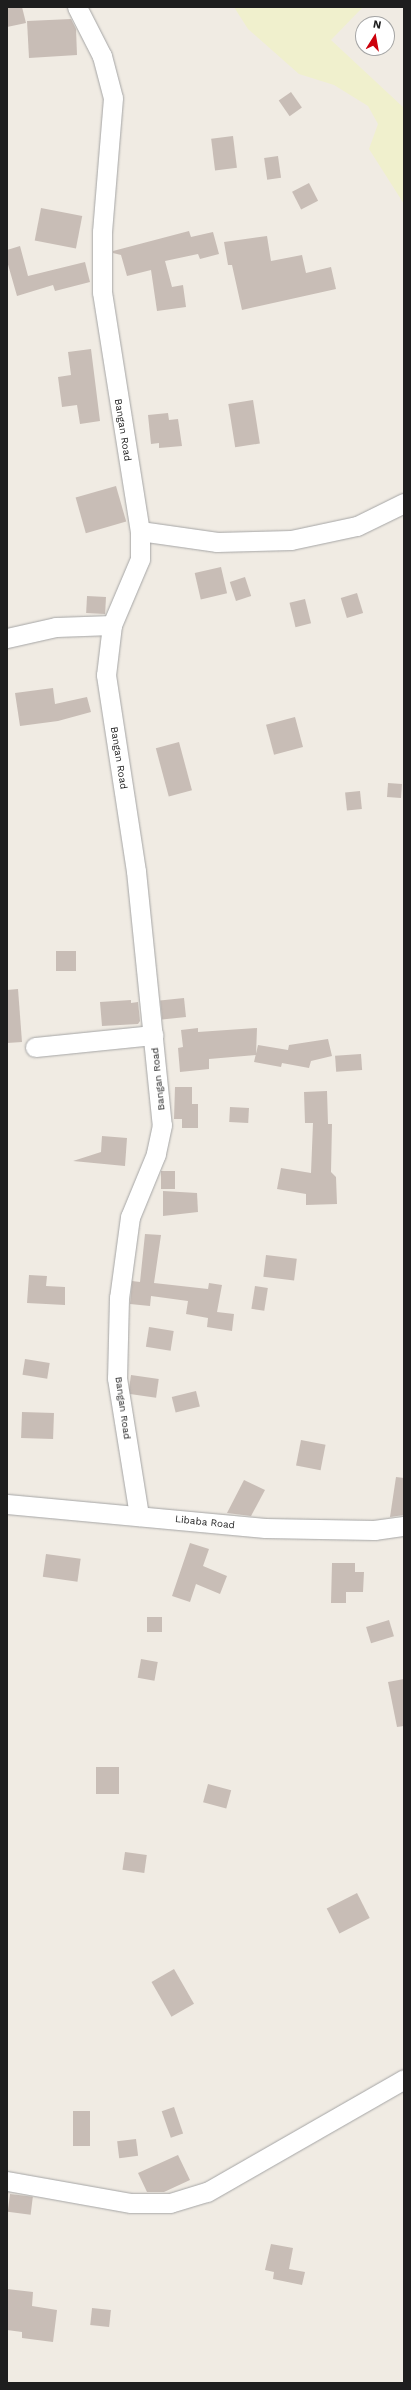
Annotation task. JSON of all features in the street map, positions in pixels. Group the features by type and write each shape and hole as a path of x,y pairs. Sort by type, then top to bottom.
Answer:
{"street":[{"name":"Bangan Road","path":"77,7 102,56 113,98 102,232 102,292 123,436 140,531 140,559 112,625 106,676 136,871 162,1125 156,1154 130,1217 119,1298 118,1378 139,1516"},
{"path":"140,531 217,542 291,540 357,526 404,503"},
{"path":"7,638 56,628 112,625"},
{"path":"35,1047 153,1035"},
{"name":"Libaba Road","path":"7,1504 265,1528 374,1530 404,1526"},
{"path":"7,2181 131,2203 170,2203 206,2192 404,2080"}],"green space":[{"path":"234,7 363,7 331,40 404,108 404,204 369,149 378,124 368,106 334,85 299,74 248,29"}],"building":[{"path":"7,7 22,7 26,23 7,27"},
{"path":"71,19 76,29 77,55 29,58 27,21"},
{"path":"291,92 302,108 290,116 279,101"},
{"path":"233,136 237,168 215,170 211,139"},
{"path":"278,156 281,178 267,180 264,158"},
{"path":"309,183 318,201 301,209 292,192"},
{"path":"41,208 82,216 76,248 35,240"},
{"path":"189,231 191,237 213,232 219,254 200,259 198,254 165,261 172,287 183,285 186,307 157,311 151,270 127,276 121,255 113,253 113,251"},
{"path":"267,236 271,261 302,255 306,273 331,267 336,289 242,310 232,265 228,265 224,242"},
{"path":"20,246 28,276 85,262 90,282 55,291 53,285 17,296 7,261 7,250"},
{"path":"91,349 100,421 80,424 77,405 62,407 58,377 71,375 68,352"},
{"path":"253,400 260,443 235,447 228,404"},
{"path":"168,413 169,420 178,419 182,446 159,448 159,443 151,444 148,415"},
{"path":"116,486 126,522 86,533 76,498"},
{"path":"221,567 227,593 201,599 195,573"},
{"path":"245,577 251,596 236,601 230,582"},
{"path":"357,593 363,613 347,618 341,598"},
{"path":"87,596 106,597 105,614 86,613"},
{"path":"305,599 311,623 296,627 289,603"},
{"path":"53,688 55,704 87,697 91,712 58,721 20,726 15,693"},
{"path":"295,717 303,747 274,755 266,725"},
{"path":"179,742 192,790 169,797 156,748"},
{"path":"388,783 402,784 401,798 387,797"},
{"path":"360,791 362,809 347,810 345,793"},
{"path":"56,951 76,951 76,971 56,971"},
{"path":"18,989 22,1042 7,1043 7,990"},
{"path":"184,998 186,1017 162,1019 160,1001"},
{"path":"131,1000 131,1003 138,1002 140,1021 138,1024 102,1026 100,1002"},
{"path":"198,1028 198,1032 257,1028 256,1055 209,1059 209,1069 180,1072 178,1048 183,1047 181,1030"},
{"path":"328,1039 332,1056 311,1061 309,1068 282,1063 281,1067 254,1062 258,1045 288,1050 289,1045"},
{"path":"361,1054 362,1070 336,1072 335,1056"},
{"path":"175,1087 192,1087 192,1104 198,1104 198,1128 182,1128 182,1119 174,1119"},
{"path":"327,1091 328,1124 332,1124 331,1172 336,1177 337,1204 306,1205 306,1194 277,1189 281,1168 311,1173 313,1123 305,1123 304,1092"},
{"path":"230,1107 249,1108 248,1123 229,1122"},
{"path":"102,1136 127,1138 125,1166 73,1161 101,1152"},
{"path":"161,1171 175,1171 175,1189 161,1189"},
{"path":"163,1191 197,1193 198,1212 163,1216"},
{"path":"145,1234 161,1235 154,1283 208,1289 209,1283 222,1285 217,1312 234,1314 232,1331 207,1327 208,1318 186,1314 188,1301 151,1296 150,1306 130,1304 132,1281 140,1282"},
{"path":"266,1255 297,1259 294,1281 263,1277"},
{"path":"29,1275 47,1276 46,1286 65,1287 65,1305 27,1303"},
{"path":"255,1286 268,1288 264,1311 251,1309"},
{"path":"149,1327 174,1331 171,1351 146,1347"},
{"path":"25,1359 50,1363 47,1379 22,1375"},
{"path":"131,1375 159,1379 156,1398 128,1394"},
{"path":"196,1391 200,1407 176,1413 172,1397"},
{"path":"22,1412 54,1413 53,1439 21,1438"},
{"path":"301,1440 326,1445 321,1470 296,1466"},
{"path":"396,1477 404,1478 404,1515 390,1517"},
{"path":"244,1480 265,1490 251,1516 227,1513"},
{"path":"190,1543 209,1549 203,1566 227,1576 220,1594 196,1584 190,1602 172,1596"},
{"path":"46,1554 81,1559 77,1582 43,1577"},
{"path":"332,1563 355,1563 355,1572 364,1572 363,1592 346,1592 346,1603 331,1603"},
{"path":"147,1617 162,1617 162,1632 147,1632"},
{"path":"389,1620 394,1636 371,1643 366,1627"},
{"path":"141,1659 158,1662 154,1681 138,1678"},
{"path":"404,1679 404,1726 397,1727 388,1682"},
{"path":"96,1767 119,1767 119,1794 96,1794"},
{"path":"208,1784 231,1790 226,1809 203,1802"},
{"path":"125,1852 147,1855 144,1873 122,1870"},
{"path":"357,1893 370,1918 339,1933 327,1908"},
{"path":"174,1969 194,2004 171,2017 151,1982"},
{"path":"174,2107 183,2133 171,2138 162,2111"},
{"path":"73,2111 90,2111 90,2146 73,2146"},
{"path":"136,2139 138,2156 119,2158 117,2141"},
{"path":"178,2155 190,2180 164,2192 147,2192 138,2173"},
{"path":"10,2194 33,2197 31,2215 8,2212"},
{"path":"271,2244 293,2248 289,2269 305,2272 302,2285 273,2279 274,2272 265,2270"},
{"path":"7,2289 33,2292 32,2306 57,2310 53,2342 22,2338 22,2332 7,2330"},
{"path":"92,2308 111,2310 109,2327 90,2325"}]}
